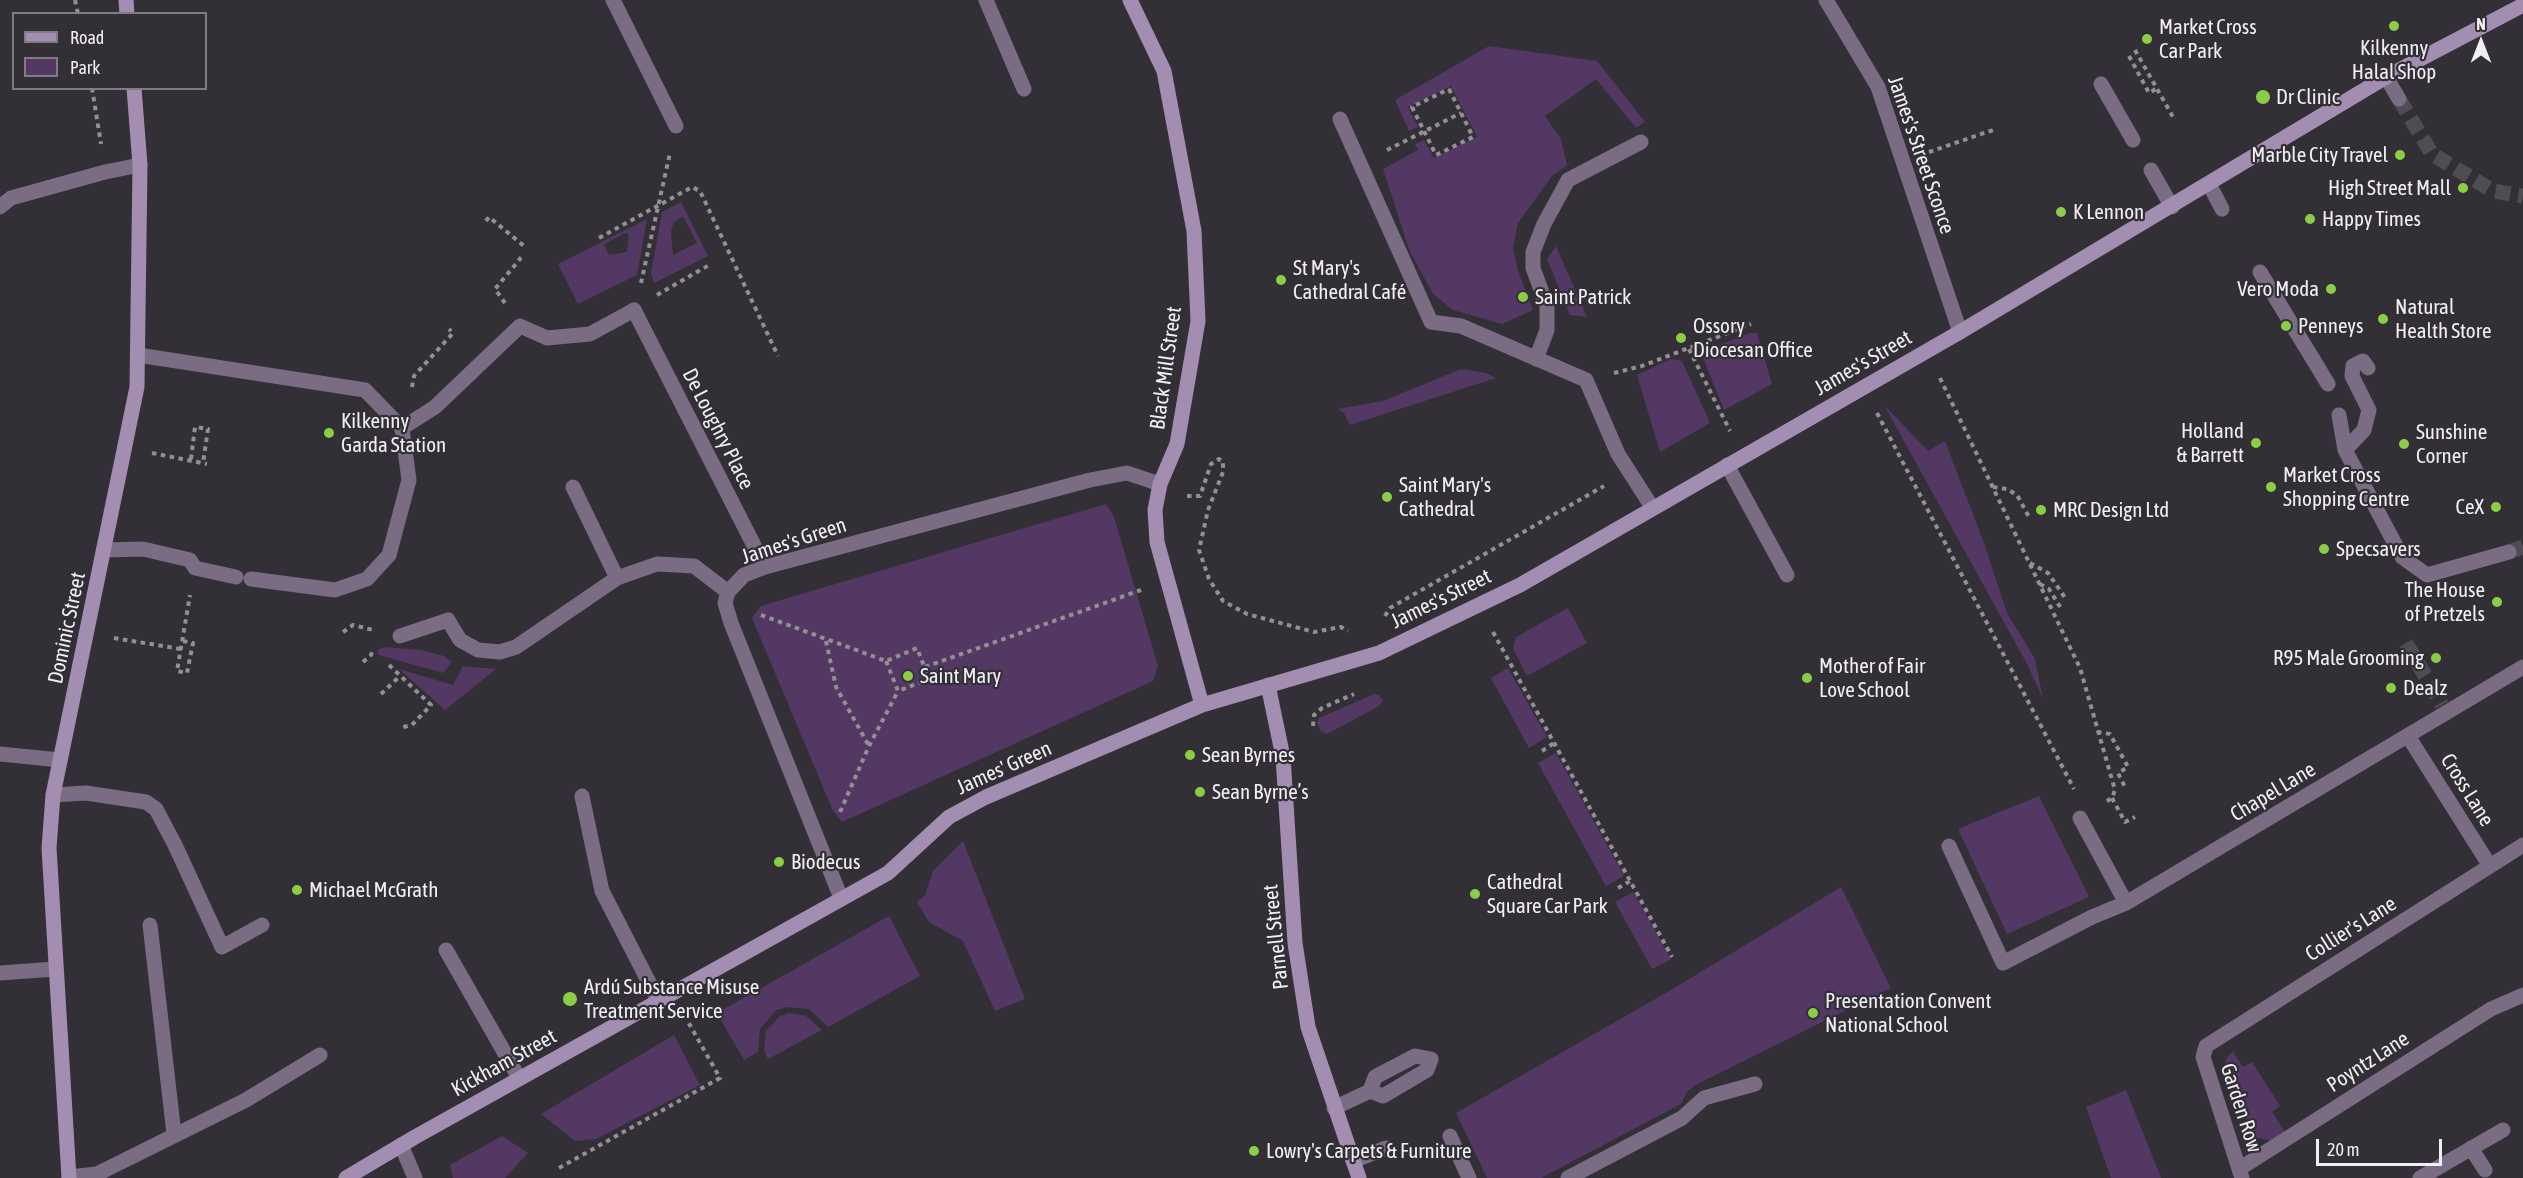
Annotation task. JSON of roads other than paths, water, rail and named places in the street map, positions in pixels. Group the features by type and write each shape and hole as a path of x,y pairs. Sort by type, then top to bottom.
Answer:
{"street":[{"path":"613,0 676,126"},
{"path":"986,0 1024,88"},
{"name":"Black Mill Street","path":"1130,0 1164,71 1194,231 1198,321 1177,444 1160,484 1155,510 1157,542 1202,705"},
{"name":"James's Street Sconce","path":"1826,0 1878,87 1960,332"},
{"name":"James's Street","path":"1202,705 1378,653 1520,585 1652,507 1960,332 2386,77 2523,5"},
{"path":"2386,77 2399,99"},
{"path":"2101,84 2133,140"},
{"name":"Dominic Street","path":"69,1178 49,848 53,795 137,387 140,165 134,90"},
{"path":"1340,119 1431,321 1461,326 1586,380 1628,472 1652,507"},
{"path":"1536,359 1547,330 1547,306 1533,268 1533,252 1544,224 1568,180 1641,142"},
{"path":"0,207 11,198 105,172 140,165"},
{"path":"2151,170 2172,207"},
{"path":"2209,184 2222,209"},
{"path":"2260,272 2328,384"},
{"name":"De Loughry Place","path":"402,428 435,407 520,326 547,338 590,334 633,310 765,567"},
{"path":"105,550 143,549 190,560 195,568 243,578 335,590 367,579 389,555 409,480 402,428 365,390 138,355"},
{"path":"2345,450 2364,430 2369,410 2352,376 2353,366 2363,361 2368,368"},
{"path":"2339,415 2345,450 2402,557 2427,575 2509,552"},
{"path":"1726,465 1787,575"},
{"name":"James's Green","path":"841,898 731,623 725,603 728,592 744,575 765,567 1090,480 1128,473 1160,484"},
{"path":"573,487 617,578"},
{"path":"400,636 448,620 460,640 478,650 500,652 516,647 617,578 657,564 693,566 728,592"},
{"name":"Chapel Lane","path":"1949,846 2003,963 2092,917 2126,903 2408,736 2444,708 2523,667"},
{"name":"Parnell Street","path":"1268,685 1283,757 1295,943 1308,1027 1359,1178"},
{"name":"James' Green","path":"841,898 888,873 949,817 962,810 1202,705"},
{"name":"Cross Lane","path":"2408,736 2490,867"},
{"path":"0,754 60,760"},
{"path":"53,795 86,793 146,802 156,809 175,845 222,947 262,925"},
{"path":"582,796 602,891 665,997"},
{"path":"2080,818 2126,903"},
{"name":"Collier's Lane","path":"2203,1050 2523,845"},
{"name":"Kickham Street","path":"346,1178 519,1078 841,898"},
{"path":"150,925 174,1134"},
{"path":"446,950 519,1078"},
{"path":"0,973 55,969"},
{"name":"Poyntz Lane","path":"2241,1174 2491,1008 2523,995"},
{"name":"Garden Row","path":"2203,1050 2241,1174"},
{"path":"69,1178 97,1174 246,1100 320,1055"},
{"path":"1568,1178 1682,1118 1704,1098 1755,1084"},
{"path":"1334,1108 1370,1091"},
{"path":"2420,1178 2503,1130"},
{"path":"1450,1136 1469,1178"},
{"path":"401,1145 415,1178"},
{"path":"1353,1161 1386,1148"},
{"path":"2471,1148 2485,1170"}],"tunnel":[{"path":"2399,99 2432,154 2493,191 2523,196"},
{"path":"2509,552 2523,547"},
{"path":"2406,643 2442,705"}],"place":[{"name":"Kilkenny Halal Shop","path":"2394,26"},
{"name":"Market Cross Car Park","path":"2147,39"},
{"name":"Dr Clinic","path":"2263,97"},
{"name":"Marble City Travel","path":"2400,155"},
{"name":"High Street Mall","path":"2463,188"},
{"name":"K Lennon","path":"2061,212"},
{"name":"Happy Times","path":"2310,219"},
{"name":"St Mary's Cathedral Café","path":"1281,280"},
{"name":"Vero Moda","path":"2331,289"},
{"name":"Saint Patrick","path":"1523,297"},
{"name":"Natural Health Store","path":"2383,319"},
{"name":"Penneys","path":"2286,326"},
{"name":"Ossory Diocesan Office","path":"1681,338"},
{"name":"Kilkenny Garda Station","path":"329,433"},
{"name":"Holland & Barrett","path":"2256,443"},
{"name":"Sunshine Corner","path":"2404,444"},
{"name":"Market Cross Shopping Centre","path":"2271,487"},
{"name":"Saint Mary's Cathedral","path":"1387,497"},
{"name":"CeX","path":"2496,507"},
{"name":"MRC Design Ltd","path":"2041,510"},
{"name":"Specsavers","path":"2324,549"},
{"name":"The House of Pretzels","path":"2497,602"},
{"name":"R95 Male Grooming","path":"2436,658"},
{"name":"Saint Mary","path":"908,676"},
{"name":"Mother of Fair Love School","path":"1807,678"},
{"name":"Dealz","path":"2391,688"},
{"name":"Sean Byrnes","path":"1190,755"},
{"name":"Sean Byrne’s","path":"1200,792"},
{"name":"Biodecus","path":"779,862"},
{"name":"Michael McGrath","path":"297,890"},
{"name":"Cathedral Square Car Park","path":"1475,894"},
{"name":"Ardú Substance Misuse Treatment Service","path":"570,999"},
{"name":"Presentation Convent National School","path":"1813,1013"},
{"name":"Lowry's Carpets & Furniture","path":"1254,1151"}]}
